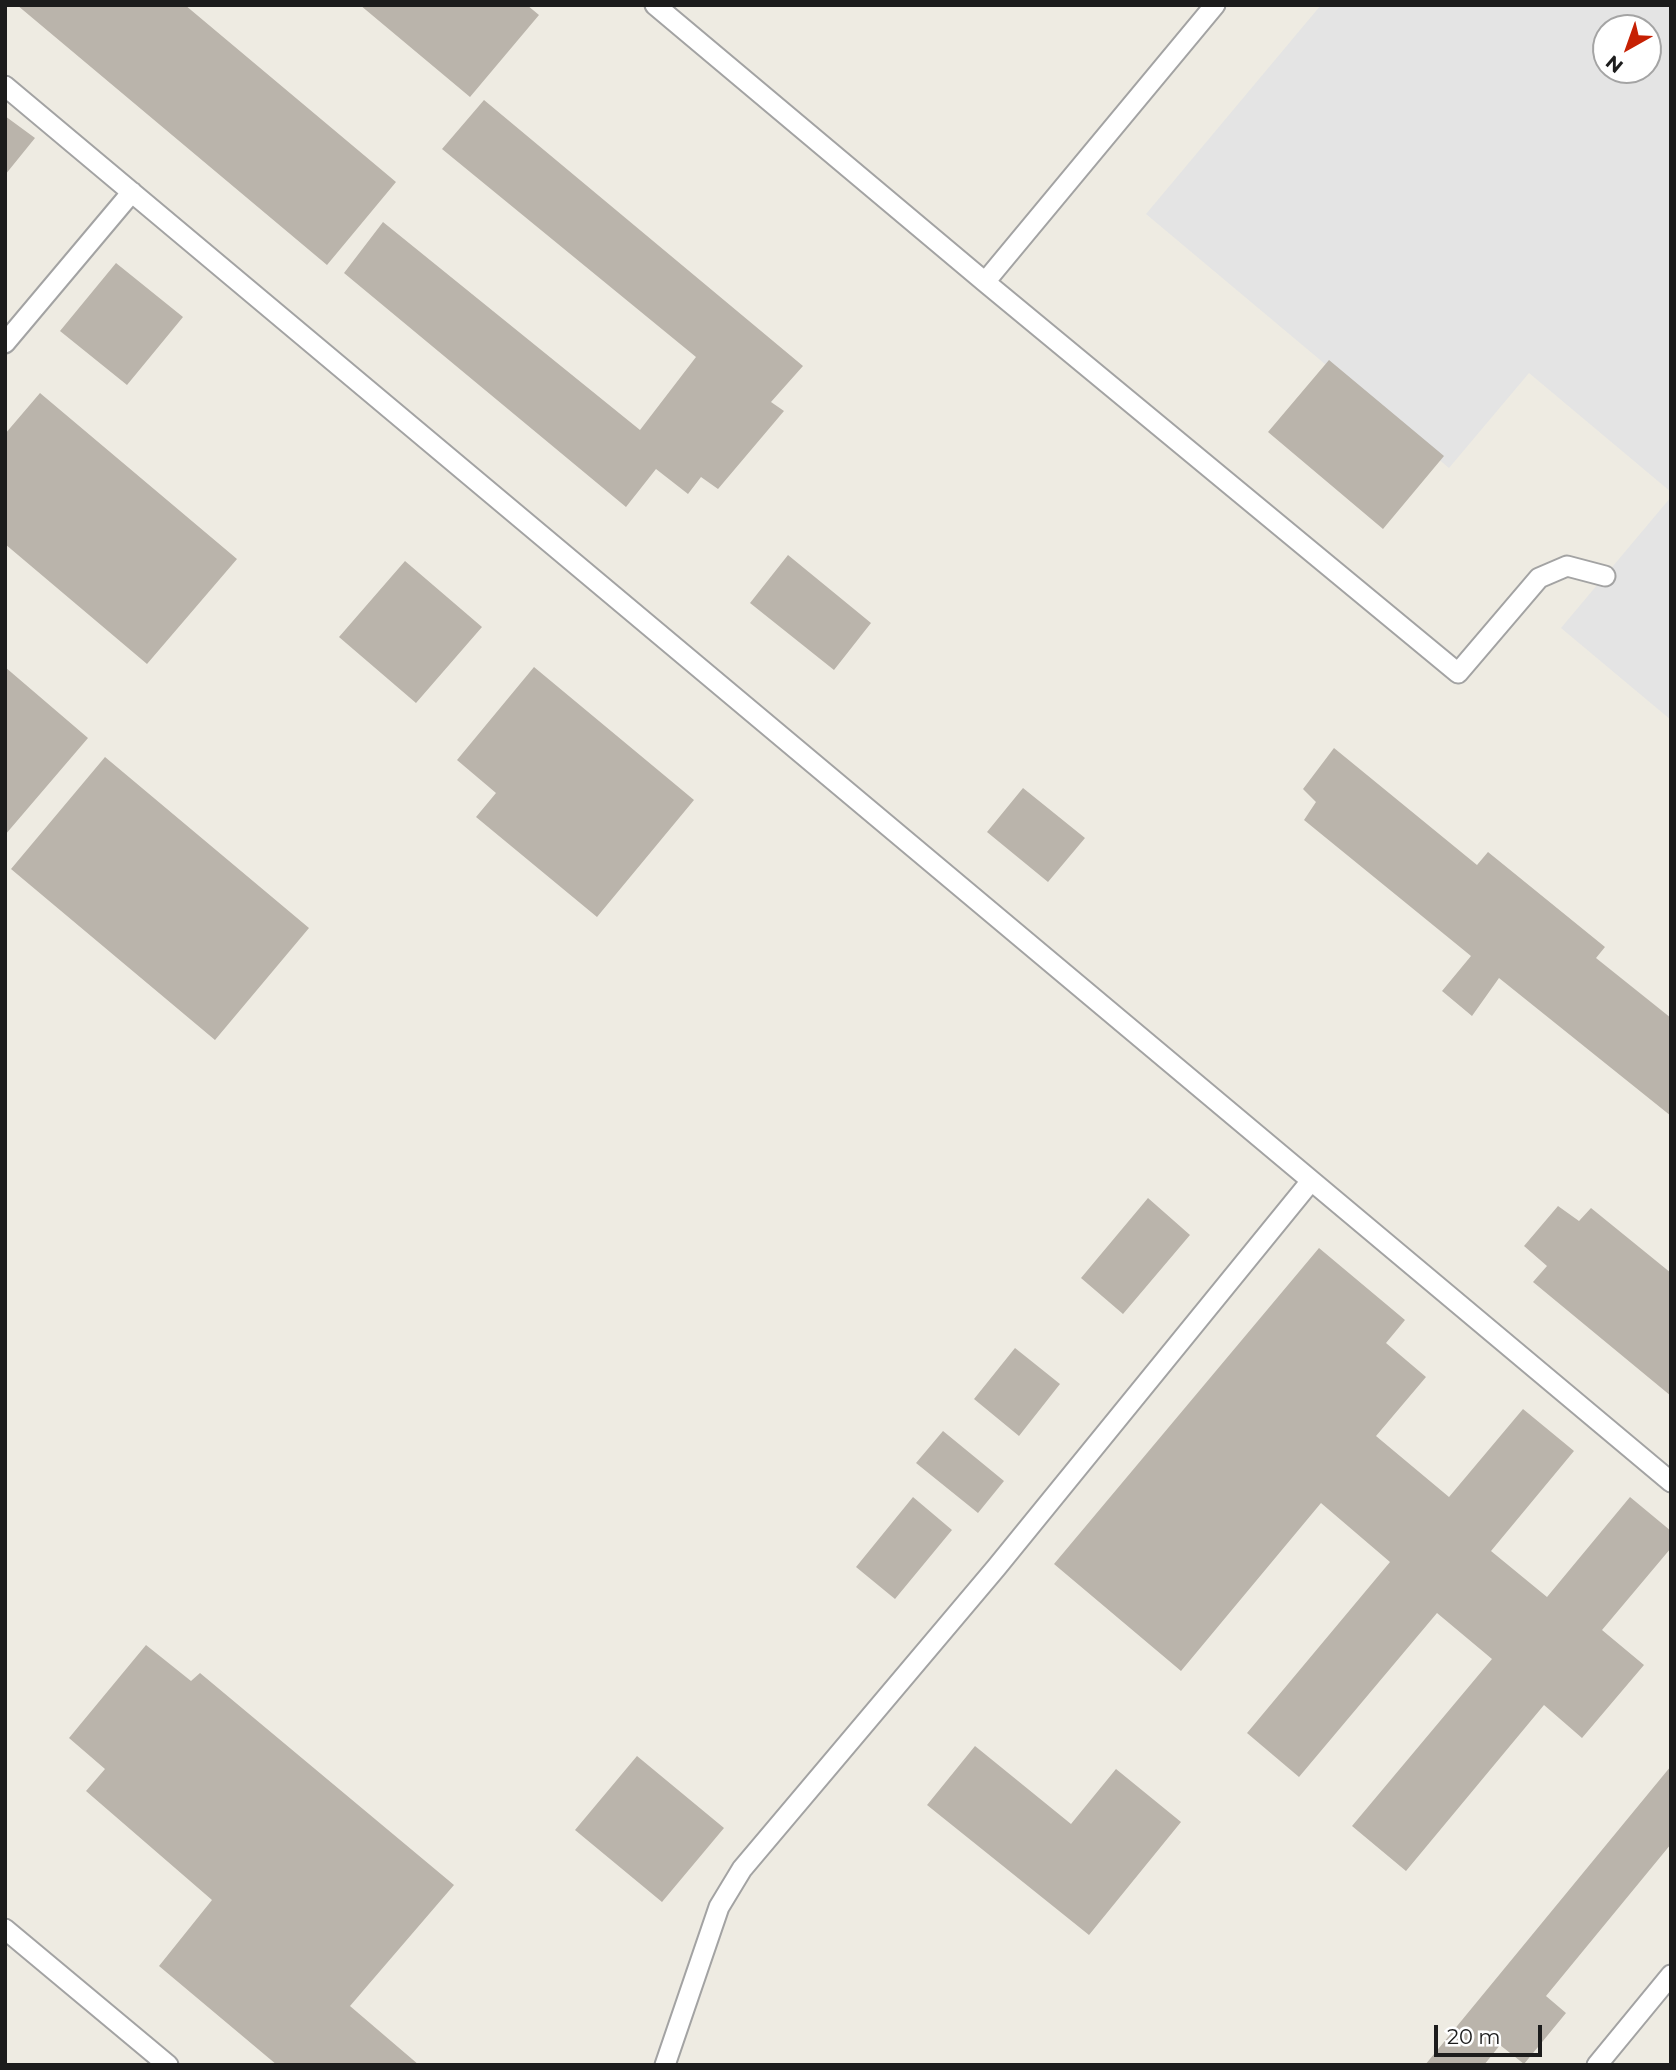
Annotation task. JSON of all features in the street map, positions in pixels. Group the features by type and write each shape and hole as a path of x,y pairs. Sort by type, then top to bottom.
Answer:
{"lane":[{"path":"655,5 1458,673 1539,578 1567,566 1605,576"},
{"path":"985,282 1215,5"},
{"path":"5,86 1671,1482"},
{"path":"5,343 132,192"},
{"path":"665,2065 719,1907 742,1869 996,1568 1311,1181"},
{"path":"5,1929 168,2065"},
{"path":"1597,2065 1671,1975"}],"shaded area":[{"path":"1321,5 1671,5 1671,492 1529,373 1449,468 1146,214"},
{"path":"1671,497 1671,720 1561,628"}],"building":[{"path":"17,5 185,5 396,182 327,265"},
{"path":"360,5 527,5 539,15 470,97"},
{"path":"484,100 803,366 771,402 784,411 718,489 701,477 688,494 656,469 626,507 344,273 383,222 640,430 696,357 442,149"},
{"path":"5,116 35,138 5,175"},
{"path":"116,263 183,317 127,385 60,331"},
{"path":"1329,360 1444,456 1383,529 1268,432"},
{"path":"40,393 237,559 147,664 5,544 5,434"},
{"path":"788,555 871,623 834,670 750,603"},
{"path":"405,561 482,627 416,703 339,637"},
{"path":"5,667 88,738 5,835"},
{"path":"534,667 694,800 597,917 476,817 496,793 457,760"},
{"path":"1334,748 1477,865 1488,852 1605,947 1596,958 1671,1018 1671,1116 1499,978 1472,1016 1442,991 1471,956 1304,820 1316,802 1303,789"},
{"path":"105,757 309,928 215,1040 11,869"},
{"path":"1023,788 1085,838 1048,882 987,832"},
{"path":"1148,1198 1190,1235 1123,1314 1081,1278"},
{"path":"1558,1206 1579,1221 1591,1208 1671,1273 1671,1396 1533,1282 1547,1266 1524,1246"},
{"path":"1319,1248 1405,1320 1386,1343 1426,1377 1376,1436 1449,1497 1523,1409 1574,1451 1491,1551 1547,1597 1630,1497 1671,1531 1671,1548 1602,1630 1644,1665 1582,1738 1544,1705 1406,1871 1352,1826 1492,1659 1437,1613 1299,1777 1247,1733 1390,1562 1321,1503 1181,1671 1054,1564"},
{"path":"1015,1348 1060,1384 1019,1436 974,1399"},
{"path":"943,1431 1004,1481 978,1513 916,1463"},
{"path":"913,1497 952,1530 895,1599 856,1567"},
{"path":"146,1645 191,1681 200,1673 454,1885 350,2006 419,2065 277,2065 159,1966 212,1900 86,1791 105,1769 69,1738"},
{"path":"975,1746 1071,1824 1116,1769 1181,1822 1089,1935 927,1805"},
{"path":"637,1756 724,1828 662,1902 575,1830"},
{"path":"1671,1766 1671,1844 1546,1996 1566,2013 1524,2064 1500,2045 1484,2065 1425,2065"}]}
